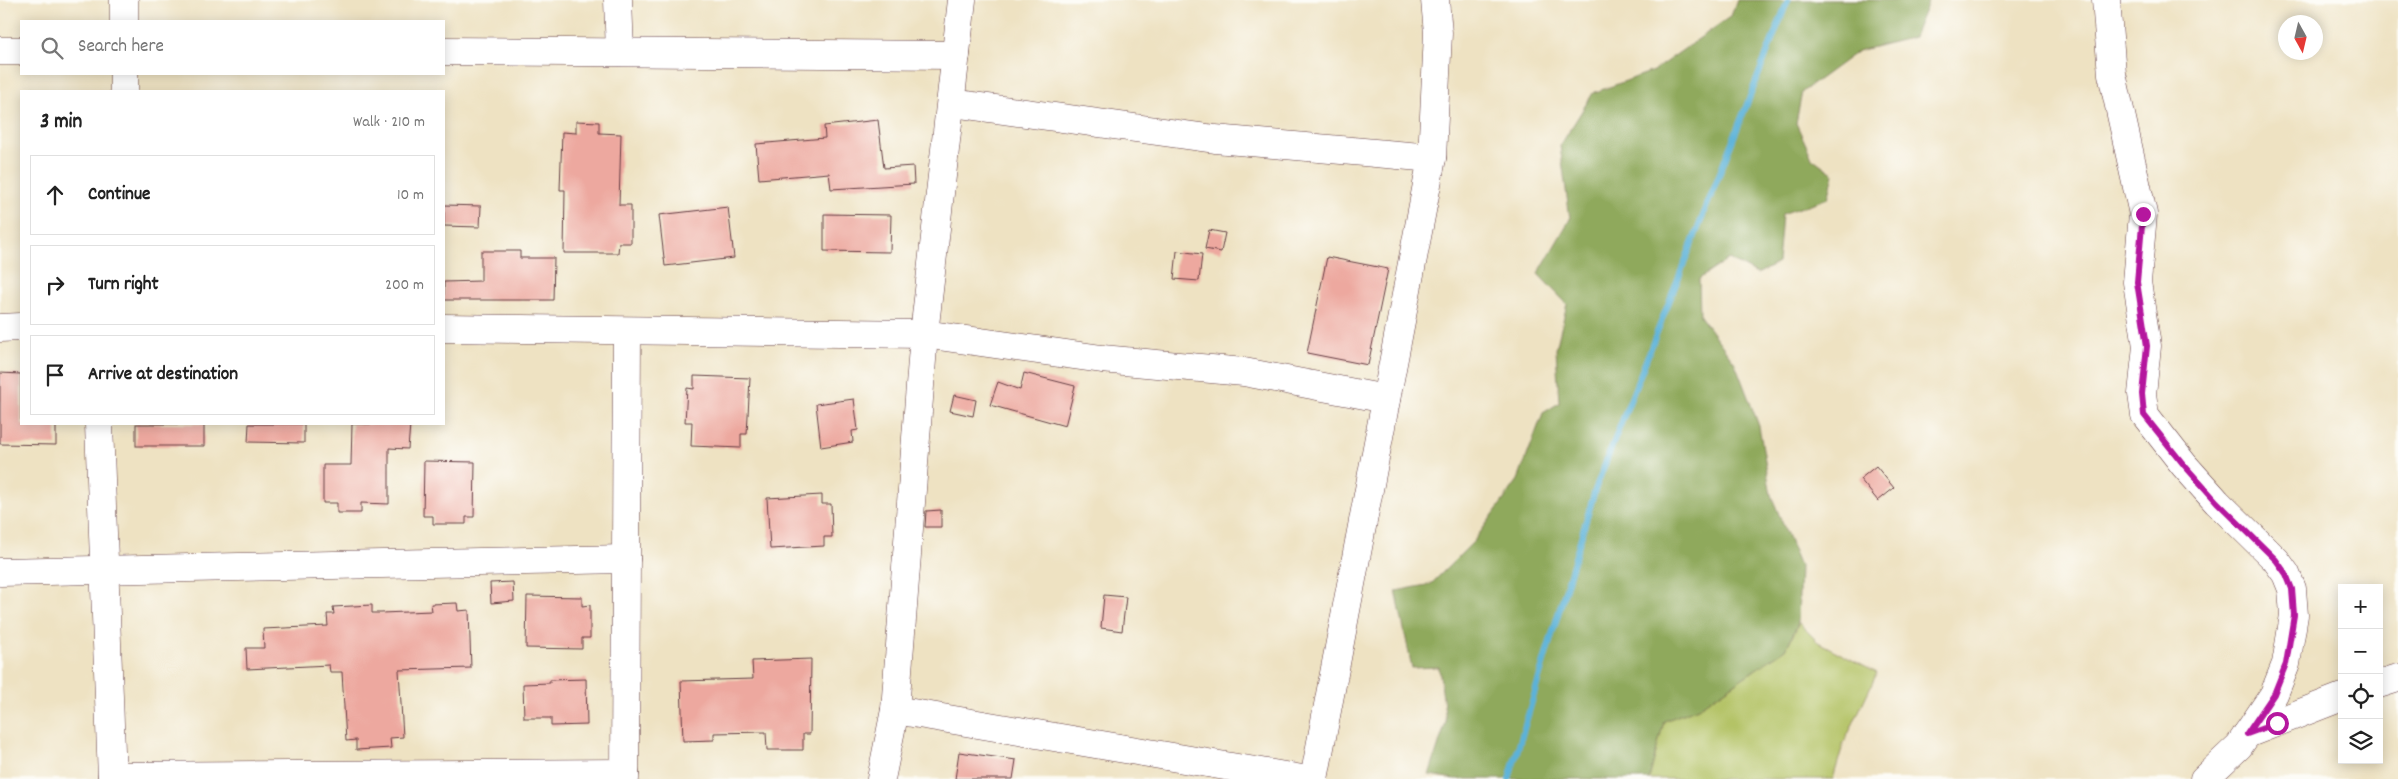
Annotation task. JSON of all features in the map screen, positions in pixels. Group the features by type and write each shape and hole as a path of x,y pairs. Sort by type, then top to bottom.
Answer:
{"street":[{"path":"124,0 124,20"},
{"path":"618,0 620,52"},
{"path":"881,779 894,710 924,334 952,103 962,0"},
{"path":"1314,779 1432,158 1438,33 1436,0"},
{"path":"2106,0 2112,74 2143,214 2137,282 2147,346 2142,394 2144,415 2217,502 2276,560 2286,574 2292,589 2294,615 2286,664 2274,694 2239,746 2204,779"},
{"path":"0,51 20,50"},
{"path":"445,51 956,55"},
{"path":"124,75 124,90"},
{"path":"952,103 1214,139 1432,158"},
{"path":"0,328 20,327"},
{"path":"445,328 924,334 1102,359 1244,372 1386,400"},
{"path":"99,425 112,777 625,776 627,331"},
{"path":"0,572 626,560"},
{"path":"2383,683 2398,678"},
{"path":"2247,734 2338,699"},
{"path":"894,710 1302,779"}],"green space":[{"path":"1737,0 1929,0 1914,37 1858,51 1802,92 1796,123 1812,158 1834,174 1828,198 1782,214 1778,263 1757,274 1729,259 1699,279 1700,316 1735,363 1759,426 1771,495 1800,566 1798,623 1786,649 1698,708 1664,721 1649,779 1455,779 1429,775 1446,722 1439,667 1412,668 1396,591 1431,584 1474,541 1518,480 1543,413 1559,403 1556,349 1567,304 1538,274 1570,219 1560,146 1593,93 1653,71 1731,16"},
{"path":"1799,623 1818,642 1877,673 1843,745 1833,779 1649,779 1664,721 1698,708 1786,649"}],"building":[{"path":"878,120 884,168 913,166 914,184 831,189 829,173 759,179 756,144 825,138 824,126"},
{"path":"576,121 599,122 599,133 621,134 619,205 631,205 631,243 619,243 618,253 564,253 565,190 560,190 562,132 576,133"},
{"path":"445,205 481,206 480,227 445,226"},
{"path":"728,207 734,258 665,266 659,215"},
{"path":"824,214 891,215 890,252 824,251"},
{"path":"1209,230 1225,233 1221,252 1205,249"},
{"path":"481,251 520,251 520,258 554,258 553,300 445,300 445,282 481,281"},
{"path":"1177,251 1202,254 1199,281 1174,279"},
{"path":"1327,257 1388,269 1368,365 1307,353"},
{"path":"0,373 20,374 20,425 56,425 56,445 0,444"},
{"path":"1024,373 1075,386 1065,426 990,405 998,382 1020,390"},
{"path":"694,376 750,378 747,434 741,434 741,448 691,446 692,422 685,422 687,388 694,389"},
{"path":"954,395 976,400 973,416 950,411"},
{"path":"854,399 858,430 852,431 853,442 821,447 816,404"},
{"path":"136,425 204,425 204,446 136,446"},
{"path":"249,425 304,425 304,443 248,442"},
{"path":"352,425 410,425 408,449 389,448 389,504 361,503 361,513 337,513 337,503 323,503 323,465 351,465"},
{"path":"424,461 475,462 474,517 466,517 466,524 433,524 433,516 423,516"},
{"path":"1876,466 1894,488 1878,501 1860,479"},
{"path":"822,495 822,504 831,504 832,537 824,537 824,546 770,549 767,498"},
{"path":"941,510 941,527 925,527 926,511"},
{"path":"513,582 514,601 491,603 490,583"},
{"path":"1104,595 1126,597 1122,631 1101,628"},
{"path":"527,596 582,597 582,606 590,605 590,638 582,638 582,649 526,648"},
{"path":"457,603 458,611 469,610 471,668 399,670 403,737 390,738 391,748 356,750 356,740 346,741 342,672 330,672 329,665 247,669 246,648 264,648 263,629 328,626 327,614 334,614 333,607 372,605 372,613 381,613 432,611 431,604"},
{"path":"811,659 810,734 803,734 803,750 767,750 766,732 714,733 714,740 683,741 681,681 753,679 752,661"},
{"path":"586,679 587,725 551,726 551,718 524,718 523,684 550,683 550,680"},
{"path":"959,752 1016,760 1013,779 955,779"}],"waterway":[{"path":"1509,779 1596,487 1788,0"}],"route":[{"path":"2143,214 2143,232 2137,282 2147,346 2142,394 2144,415 2217,502 2276,560 2286,574 2292,589 2294,615 2286,664 2274,694 2247,734 2277,723"}]}
